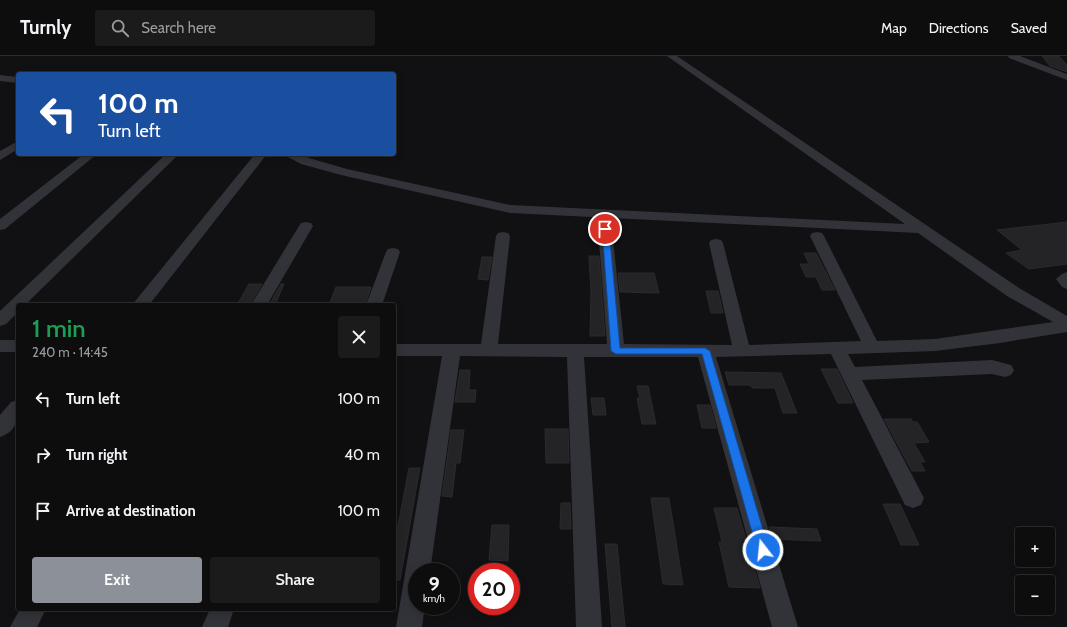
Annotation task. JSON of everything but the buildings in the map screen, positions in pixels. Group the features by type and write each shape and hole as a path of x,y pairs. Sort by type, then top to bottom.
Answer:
{"street":[{"path":"670,56 1013,292 1067,323"},
{"path":"1012,56 1067,77"},
{"path":"0,78 16,80"},
{"path":"0,156 16,145"},
{"path":"0,226 88,156"},
{"path":"18,303 171,156"},
{"path":"142,303 258,156"},
{"path":"294,156 305,161 345,172 510,209 922,229"},
{"path":"260,303 306,226"},
{"path":"605,229 616,351"},
{"path":"489,350 503,236"},
{"path":"817,236 872,347"},
{"path":"716,244 742,351"},
{"path":"375,303 393,252"},
{"path":"1067,277 1064,279 1067,284"},
{"path":"0,320 16,305"},
{"path":"396,350 742,351 872,347 935,344 1000,337 1067,326"},
{"path":"0,346 16,346"},
{"path":"836,348 913,498"},
{"path":"419,563 452,350"},
{"path":"574,351 589,627"},
{"path":"705,351 785,627"},
{"path":"849,374 992,367 1005,370"},
{"path":"0,429 16,409"},
{"path":"23,627 33,611"},
{"path":"215,627 221,611"},
{"path":"409,627 411,615"}],"route":[{"path":"605,229 616,351 705,351 763,550"}]}
